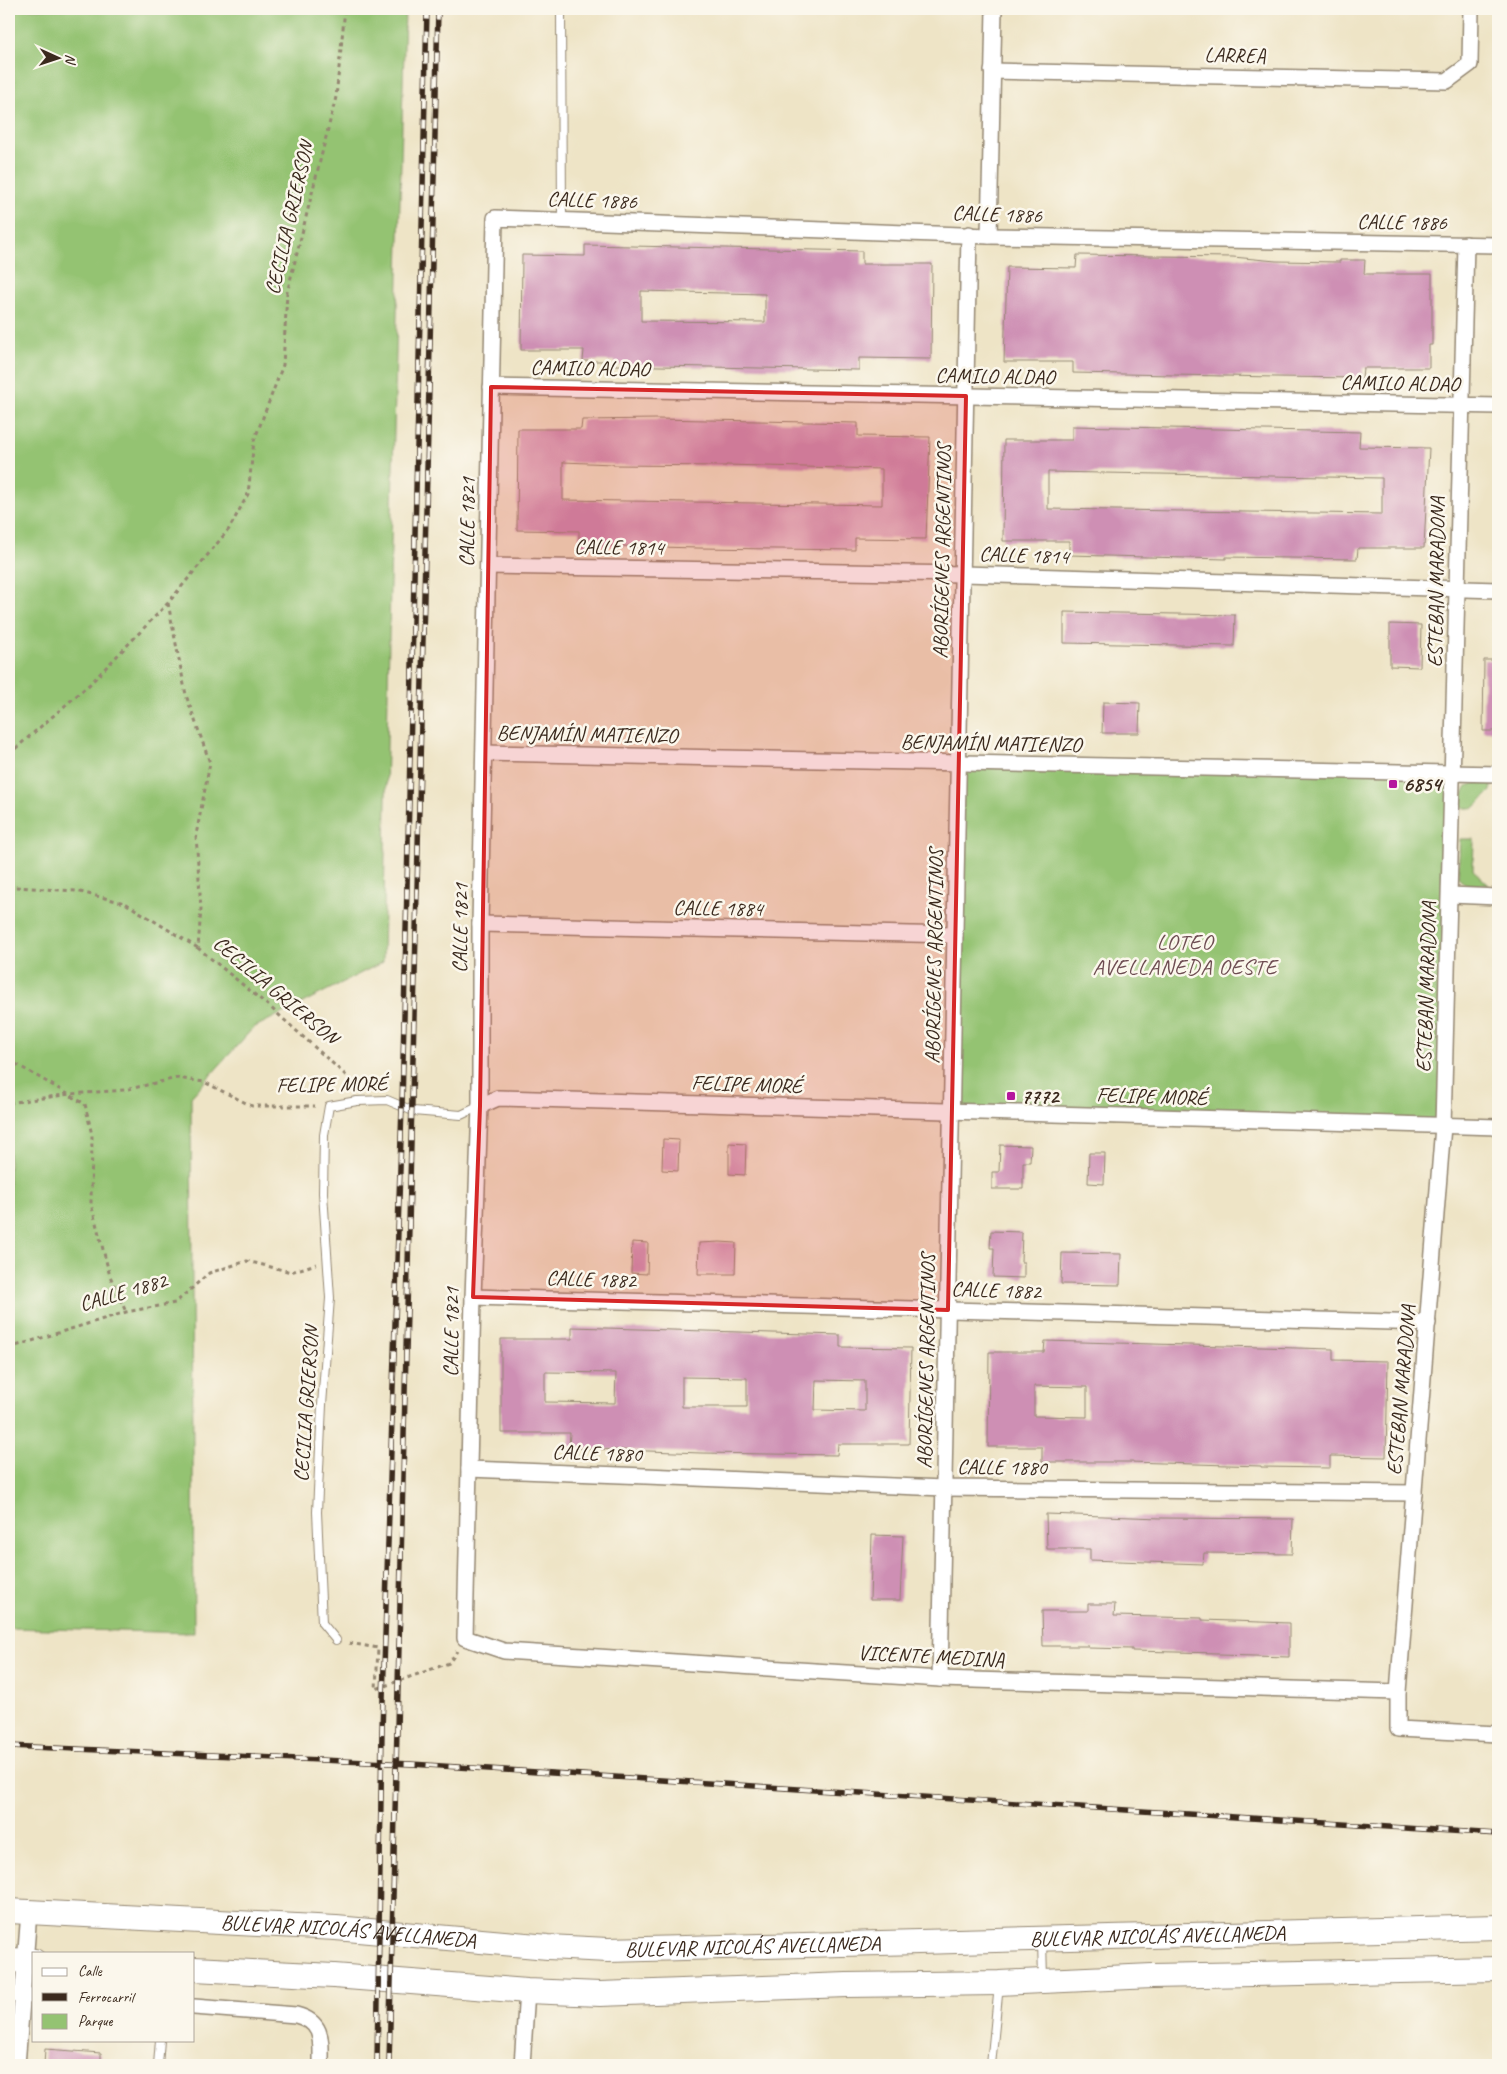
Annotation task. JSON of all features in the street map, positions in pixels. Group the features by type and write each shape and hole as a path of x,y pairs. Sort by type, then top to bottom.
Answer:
{"main road":[{"name":"BULEVAR NICOLÁS AVELLANEDA","path":"19,1911 336,1928 548,1947 608,1950 1498,1927"},
{"name":"BULEVAR NICOLÁS AVELLANEDA","path":"195,1969 334,1976 527,1991 600,1994 847,1984 1000,1983 1498,1968"}],"street":[{"path":"988,236 994,9"},
{"name":"LARREA","path":"992,71 1447,81 1470,64 1471,9"},
{"name":"CALLE 1886","path":"495,218 988,236 1498,245"},
{"name":"CALLE 1821","path":"465,1638 472,1297 480,1106 480,924 495,218"},
{"name":"ABORÍGENES ARGENTINOS","path":"940,1679 969,234"},
{"name":"ESTEBAN MARADONA","path":"1466,244 1443,1126 1398,1692 1398,1728 1498,1734"},
{"name":"CAMILO ALDAO","path":"491,387 1498,406"},
{"name":"CALLE 1814","path":"488,566 963,574 1498,590"},
{"name":"BENJAMÍN MATIENZO","path":"484,753 1498,774"},
{"path":"1450,895 1498,897"},
{"name":"CALLE 1884","path":"480,924 956,935"},
{"name":"FELIPE MORÉ","path":"480,1106 498,1098 1498,1128"},
{"name":"CALLE 1882","path":"472,1297 1428,1322"},
{"name":"CALLE 1880","path":"469,1470 944,1488 1414,1493"},
{"name":"VICENTE MEDINA","path":"465,1638 504,1651 940,1679 1398,1692"},
{"path":"18,2065 23,1961 19,1911"},
{"path":"522,2065 527,1991"},
{"path":"195,2007 296,2015 308,2018 315,2024 320,2035 321,2065"}],"lane":[{"path":"561,9 562,220"},
{"name":"FELIPE MORÉ","path":"329,1106 356,1101 387,1100 413,1111 461,1115 480,1106"},
{"name":"CECILIA GRIERSON","path":"329,1106 324,1135 323,1193 330,1298 317,1512 322,1623 336,1640"},
{"path":"1042,1938 1043,1981"},
{"path":"991,2065 1000,1983"},
{"path":"158,2065 160,2042"}],"path":[{"name":"CECILIA GRIERSON","path":"345,9 336,97 287,293 282,365 254,441 248,494 229,529 168,603 186,695 210,763 196,835 201,909 198,948 270,1006 328,1057 359,1086 368,1101"},
{"path":"9,754 90,684 168,603"},
{"path":"9,883 15,887 76,891 125,903 198,948"},
{"path":"9,1060 85,1104 92,1136 91,1204 110,1276 126,1312"},
{"name":"FELIPE MORÉ","path":"9,1103 70,1094 125,1090 177,1078 204,1082 252,1106 329,1106"},
{"name":"CALLE 1882","path":"9,1348 126,1312 175,1303 209,1273 247,1261 291,1272 328,1260"},
{"path":"336,1640 378,1648 376,1689 449,1663 465,1638"}],"highlighted area":[{"path":"491,387 966,396 948,1310 473,1297 480,1106"}],"green space":[{"path":"9,9 405,9 390,585 383,962 253,1028 191,1097 194,1633 9,1628"},
{"path":"959,763 1453,774 1443,1126 952,1111"},
{"path":"1491,781 1491,791 1474,808 1461,808 1463,794 1468,786 1477,782"},
{"path":"1460,839 1474,839 1473,870 1489,885 1464,884 1458,877"}],"building":[{"path":"585,245 862,251 862,264 932,264 931,359 859,358 859,370 659,366 615,365 615,361 583,361 584,350 521,350 522,255 585,256","holes":["641,291 765,294 765,322 641,321"]},
{"path":"1077,255 1233,257 1276,261 1340,262 1340,260 1365,260 1364,274 1432,274 1432,345 1429,345 1429,368 1363,368 1362,378 1276,377 1073,373 1073,362 1004,362 1007,267 1076,268"},
{"path":"657,419 858,423 858,436 930,437 926,539 855,538 855,550 698,548 579,545 579,531 517,530 518,429 581,429 582,420","holes":["563,462 882,469 882,505 563,500"]},
{"path":"1072,426 1360,432 1359,447 1429,448 1424,548 1358,548 1357,559 1226,557 1226,559 1069,555 1069,541 1003,541 1004,440 1072,440","holes":["1048,472 1382,478 1382,514 1048,509"]},
{"path":"1064,612 1235,615 1234,646 1064,643"},
{"path":"1390,624 1421,625 1420,667 1390,666"},
{"path":"1484,660 1498,660 1498,731 1483,731"},
{"path":"1103,702 1140,703 1139,733 1102,733"},
{"path":"663,1139 679,1140 678,1171 662,1170"},
{"path":"729,1143 746,1144 745,1175 729,1174"},
{"path":"1000,1145 1031,1146 1030,1162 1023,1162 1023,1189 992,1189 992,1172 999,1172"},
{"path":"1089,1153 1105,1153 1104,1184 1088,1183"},
{"path":"991,1231 1022,1232 1021,1262 1024,1262 1024,1278 993,1277 994,1248 990,1248"},
{"path":"632,1242 648,1243 647,1274 631,1273"},
{"path":"699,1243 736,1243 735,1274 698,1274"},
{"path":"1062,1253 1121,1254 1120,1285 1061,1284"},
{"path":"572,1327 840,1335 840,1347 911,1348 909,1444 838,1444 837,1455 701,1453 569,1448 570,1433 501,1433 501,1339 572,1339","holes":["545,1372 616,1373 615,1403 545,1402","682,1377 747,1378 747,1407 682,1407","816,1380 865,1381 865,1411 815,1410"]},
{"path":"1045,1341 1333,1349 1333,1360 1388,1361 1386,1457 1330,1456 1330,1468 1129,1462 1042,1462 1042,1447 988,1447 989,1352 1044,1352","holes":["1034,1386 1087,1387 1087,1417 1034,1416"]},
{"path":"1046,1514 1161,1518 1293,1519 1292,1554 1204,1553 1203,1564 1090,1560 1090,1549 1047,1549"},
{"path":"872,1535 903,1536 900,1600 870,1600"},
{"path":"1088,1604 1115,1604 1114,1616 1202,1618 1202,1620 1289,1623 1289,1657 1132,1651 1132,1649 1088,1648 1088,1646 1043,1646 1042,1611 1088,1611"},
{"path":"45,2049 101,2053 101,2065 44,2065"}],"railway":[{"path":"377,2065 382,1730 402,1106 427,9"},
{"path":"389,2065 438,9"},
{"path":"9,1746 411,1764 1498,1834"}],"place":[{"name":"6854","path":"1393,784"},
{"name":"7772","path":"1011,1096"}],"district":[{"name":"LOTEO AVELLANEDA OESTE","path":"1185,954"}]}
